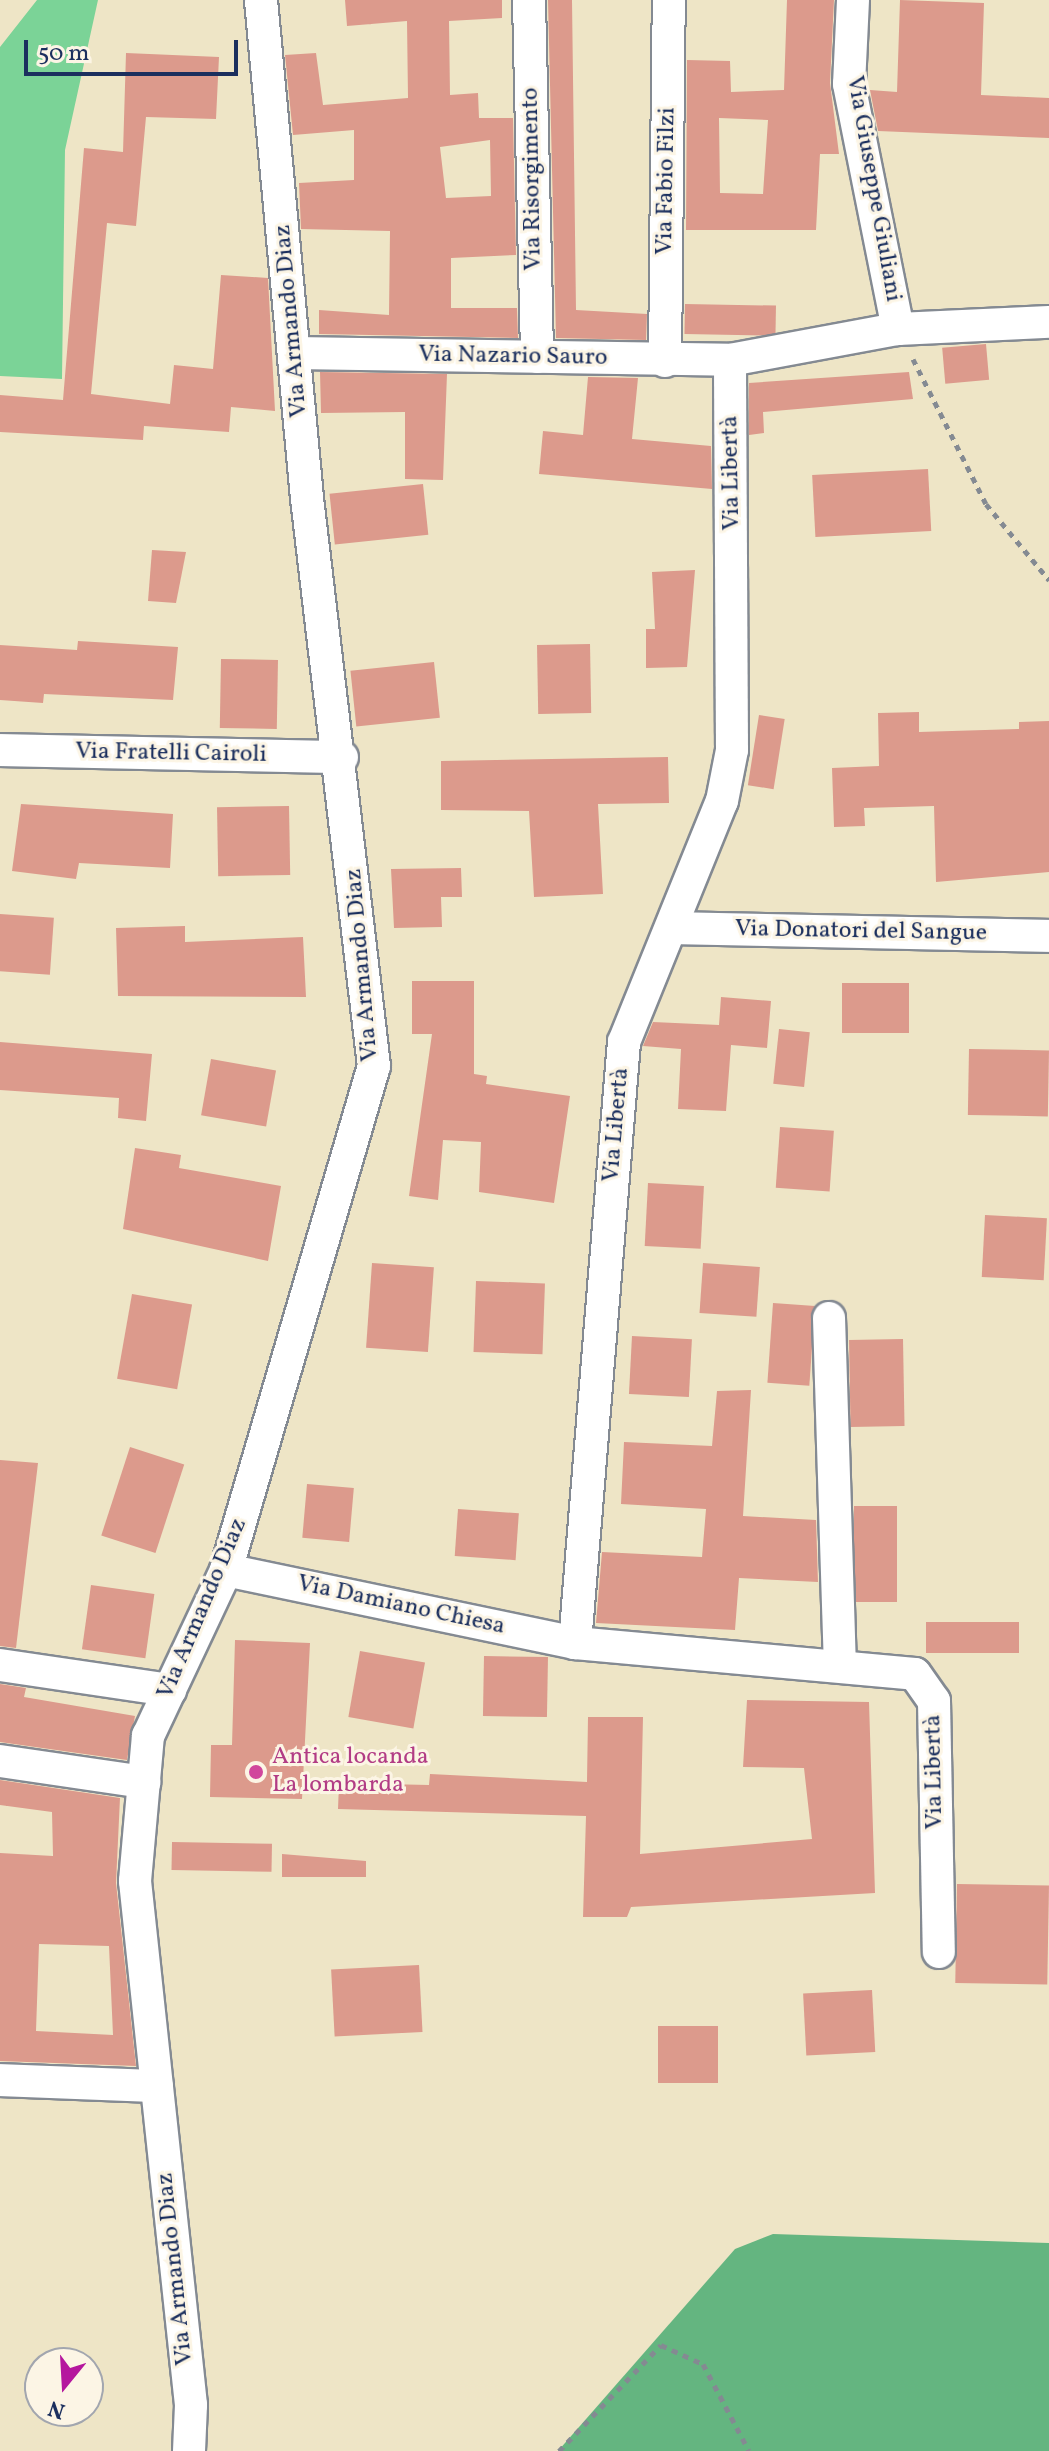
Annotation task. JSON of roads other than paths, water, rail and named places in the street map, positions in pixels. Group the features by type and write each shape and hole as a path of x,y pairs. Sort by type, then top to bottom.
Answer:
{"street":[{"name":"Via Armando Diaz","path":"189,2451 157,2086 135,1881 148,1736 226,1570 374,1066 295,353 261,0"},
{"name":"Via Risorgimento","path":"529,0 537,357"},
{"name":"Via Fabio Filzi","path":"665,361 669,0"},
{"name":"Via Giuseppe Giuliani","path":"853,0 849,84 898,329"},
{"name":"Via Nazario Sauro","path":"295,353 730,360 898,329 1049,322"},
{"name":"Via Libertà","path":"730,360 732,750 722,801 674,928 624,1042 575,1643 840,1663 915,1674 934,1701 939,1952"},
{"name":"Via Fratelli Cairoli","path":"0,750 342,757"},
{"name":"Via Donatori del Sangue","path":"674,928 1049,936"},
{"path":"829,1318 840,1663"},
{"name":"Via Damiano Chiesa","path":"226,1570 575,1643"},
{"path":"0,1665 170,1690"},
{"path":"0,1761 144,1782"},
{"path":"0,2080 157,2086"}],"place":[{"name":"Antica locanda La lombarda","path":"256,1772"}]}
